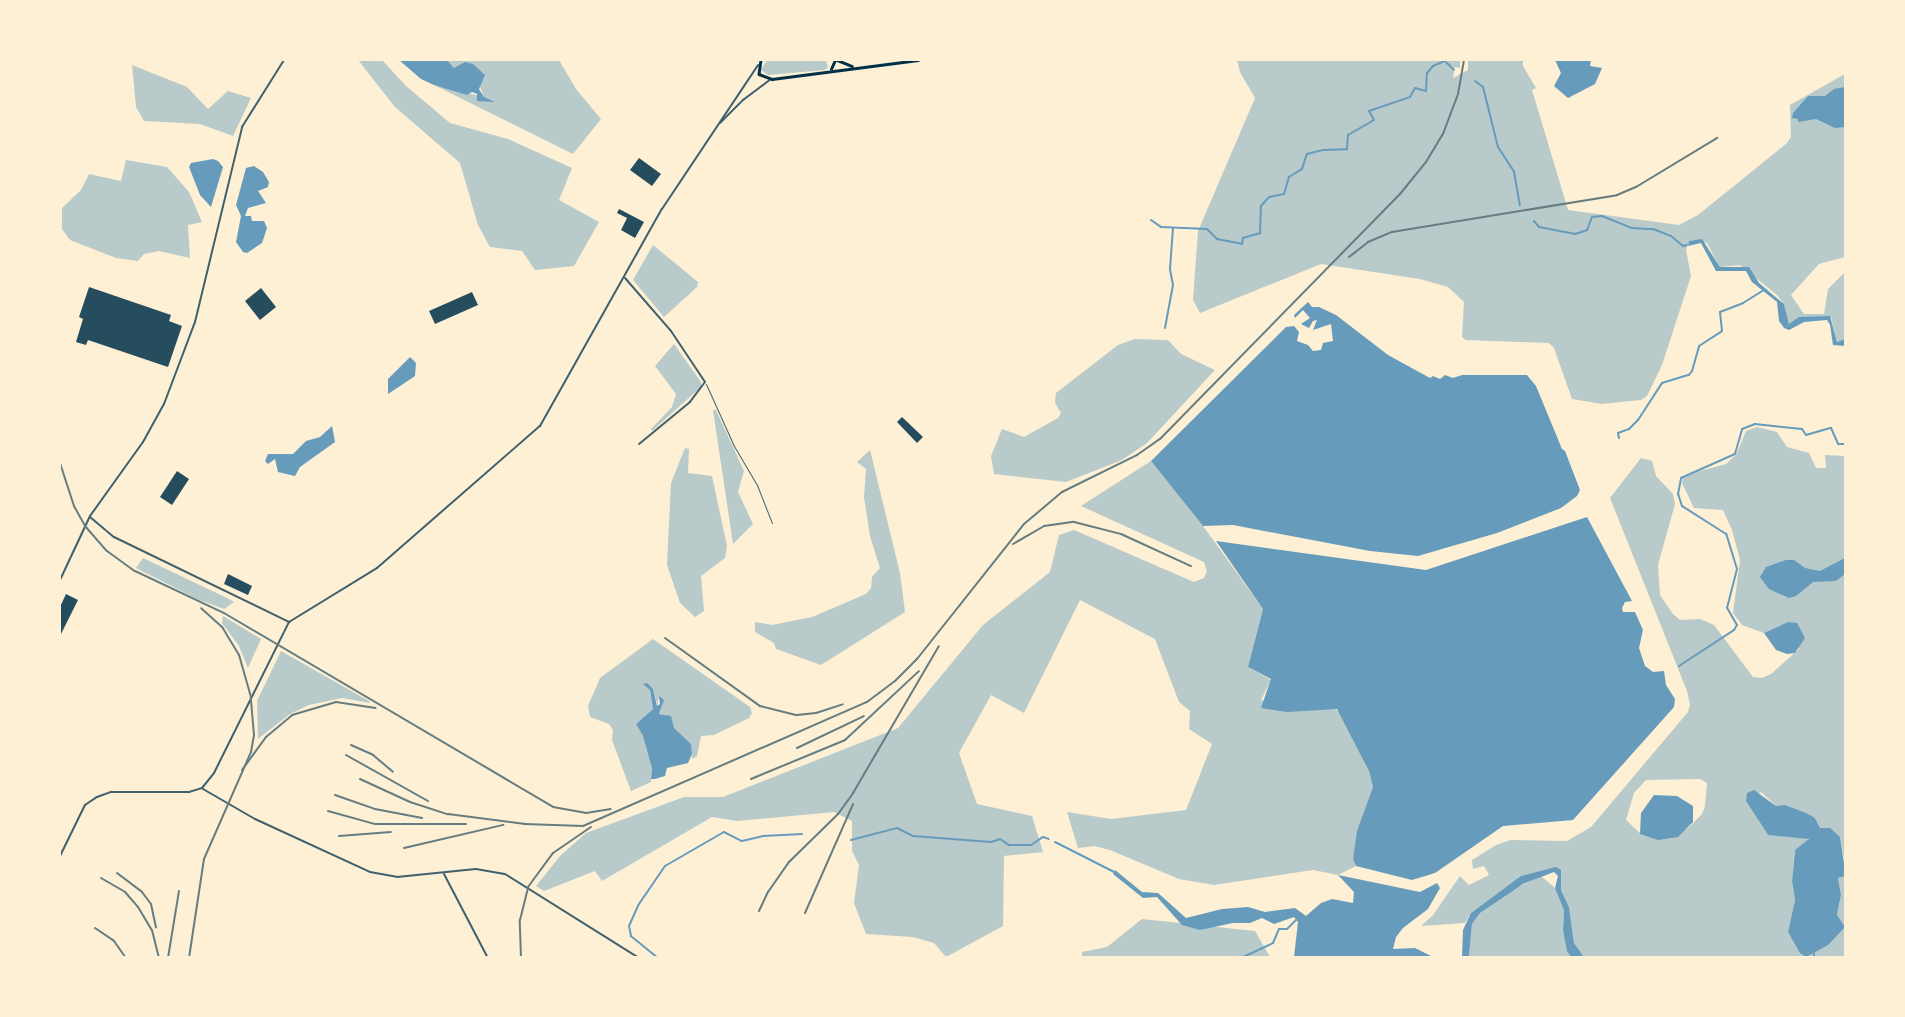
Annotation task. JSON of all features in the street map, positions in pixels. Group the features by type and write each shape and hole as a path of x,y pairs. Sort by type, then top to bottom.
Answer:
{"main road":[{"path":"761,60 758,65 761,76 772,79 918,60"},
{"path":"828,71 836,60 855,67"}],"street":[{"path":"60,580 90,516 143,442 164,404 195,322 242,127 284,60"},
{"path":"60,856 85,805 97,797 111,792 189,792 202,788 214,773 289,622 377,568 530,437 549,414 675,187 758,65"},
{"path":"717,127 743,100 772,79"},
{"path":"624,277 671,331 705,382 690,402 639,444"},
{"path":"90,516 114,537 289,622"},
{"path":"202,788 217,799 370,872 397,877 488,869 505,874 639,957"},
{"path":"443,874 488,957"}],"lane":[{"path":"705,382 734,446 757,485 772,523"}],"shaded area":[{"path":"358,60 382,60 406,86 450,123 508,139 572,168 559,200 599,222 574,266 535,270 522,251 490,247 478,225 460,163 395,107"},
{"path":"447,60 559,60 576,89 601,119 573,154 434,85 484,97 479,84 484,74 475,69 454,68"},
{"path":"767,60 826,60 828,67 825,70 768,75 761,70"},
{"path":"1237,60 1443,60 1449,63 1446,60 1460,60 1460,68 1455,67 1453,78 1468,70 1468,60 1523,60 1523,66 1536,88 1532,90 1568,210 1679,225 1698,215 1787,143 1791,137 1790,105 1845,74 1845,257 1819,264 1791,295 1804,314 1824,314 1828,289 1845,272 1845,339 1837,342 1831,317 1789,324 1784,304 1777,295 1740,265 1720,267 1707,243 1695,240 1689,242 1686,250 1691,276 1662,365 1647,396 1641,400 1602,404 1572,399 1554,348 1549,343 1466,340 1462,337 1464,302 1448,287 1420,279 1321,264 1200,313 1193,300 1198,231 1255,98 1240,72"},
{"path":"132,65 187,87 208,109 228,91 251,98 233,136 200,124 144,121 136,107"},
{"path":"126,160 167,167 189,192 202,222 188,225 190,258 159,251 144,254 138,261 116,258 70,240 62,229 62,208 81,190 89,174 121,181"},
{"path":"653,245 698,282 697,287 664,317 633,280"},
{"path":"1135,339 1168,340 1181,354 1215,370 1147,443 1122,460 1066,482 994,474 991,456 1002,429 1024,437 1058,418 1061,413 1055,403 1056,393 1118,345"},
{"path":"674,344 701,382 701,387 652,431 672,407 676,394 655,366"},
{"path":"713,410 716,410 744,471 738,492 753,524 733,544"},
{"path":"1757,427 1777,432 1787,447 1809,453 1816,468 1826,468 1825,455 1845,456 1845,864 1840,837 1820,828 1815,818 1776,806 1761,792 1746,801 1768,835 1808,837 1808,842 1795,850 1794,857 1792,881 1795,900 1788,932 1794,942 1845,927 1845,957 1584,957 1574,943 1569,907 1561,890 1561,872 1556,868 1521,877 1471,913 1465,923 1421,926 1433,915 1460,876 1469,885 1489,875 1484,866 1473,869 1472,860 1496,845 1510,840 1567,841 1591,827 1688,712 1690,705 1687,691 1610,498 1641,458 1652,461 1656,476 1673,494 1675,504 1658,565 1660,595 1673,614 1680,620 1700,619 1714,625 1753,677 1762,678 1771,674 1799,649 1788,622 1764,633 1742,625 1733,613 1740,560 1732,530 1723,510 1694,508 1682,483 1683,478 1726,464 1736,455 1746,431","holes":["1700,779 1707,783 1702,814 1687,829 1641,834 1626,820 1634,793 1646,780"]},
{"path":"685,448 689,449 688,473 712,476 727,546 725,558 701,576 704,611 695,617 680,603 667,565 671,483"},
{"path":"870,450 900,573 905,612 821,665 776,649 774,643 755,632 755,622 772,625 812,617 866,594 871,588 872,577 880,568 870,536 864,497 866,469 857,462"},
{"path":"1151,461 1203,526 1263,609 1248,667 1271,680 1261,700 1332,708 1341,712 1369,771 1373,787 1353,859 1356,866 1338,875 1313,870 1214,885 1179,879 1110,850 1094,846 1078,848 1067,812 1111,819 1186,810 1212,744 1189,729 1190,711 1179,702 1155,639 1080,600 1024,713 991,695 959,753 977,804 1032,816 1043,852 1004,856 1003,926 946,957 934,943 913,937 866,934 854,903 859,865 852,851 852,821 834,812 737,821 712,817 602,881 595,871 544,891 536,886 560,856 586,833 684,797 723,797 898,728 983,625 1050,572 1059,535 1074,530 1194,582 1204,578 1207,571 1204,562 1081,506"},
{"path":"143,558 234,602 224,609 197,599 136,568"},
{"path":"223,616 261,639 248,668 239,646 222,623"},
{"path":"653,639 750,707 752,713 749,718 714,735 701,736 697,756 692,759 691,744 674,728 667,715 659,714 662,705 658,698 658,707 653,689 645,685 650,690 653,709 636,724 643,736 652,770 651,782 631,791 612,740 613,730 609,724 590,717 588,706 600,678"},
{"path":"281,651 370,703 342,698 309,705 290,714 258,739 257,701"},
{"path":"1541,876 1555,888 1561,899 1564,910 1563,930 1571,957 1469,958 1472,924 1480,913 1512,890"},
{"path":"1845,876 1845,927 1837,916 1841,895 1838,878"},
{"path":"1142,919 1255,931 1270,957 1082,958 1082,952 1107,947"}],"water":[{"path":"399,60 447,60 454,68 465,62 473,64 485,75 479,89 484,97 495,102 477,101 477,94 472,92 467,95 434,85 421,79"},
{"path":"1555,60 1591,60 1590,66 1602,68 1595,84 1568,98 1554,86 1561,73"},
{"path":"1845,87 1845,127 1835,128 1816,119 1798,122 1798,119 1792,118 1793,113 1808,96 1825,96 1834,89"},
{"path":"213,159 223,167 211,207 200,195 189,167 191,163"},
{"path":"254,166 263,172 269,182 268,187 258,191 266,203 248,208 245,216 251,216 252,221 264,221 267,228 262,243 247,253 243,252 236,242 241,216 236,205 246,168"},
{"path":"1702,239 1720,267 1749,267 1759,283 1784,304 1789,324 1799,317 1830,316 1837,342 1845,339 1845,346 1833,345 1827,320 1804,322 1789,330 1784,328 1779,321 1777,302 1752,282 1746,271 1716,271 1701,243 1688,246 1689,241"},
{"path":"1308,302 1312,307 1319,307 1336,315 1388,355 1430,378 1433,376 1440,379 1445,375 1453,378 1462,375 1527,375 1536,386 1565,451 1580,490 1577,496 1561,508 1497,533 1418,556 1370,551 1233,525 1203,526 1151,461 1286,327 1294,326 1299,332 1297,341 1308,345 1313,351 1321,350 1323,343 1333,341 1331,324 1313,330 1317,320 1313,321 1309,328 1301,324 1310,318 1303,310 1295,318 1294,315"},
{"path":"410,357 416,363 415,376 388,394 388,379"},
{"path":"332,426 335,442 300,467 295,476 278,472 275,459 268,464 265,461 268,454 293,454 306,441 320,437"},
{"path":"1587,517 1632,601 1625,602 1622,608 1623,612 1635,612 1643,630 1639,648 1645,666 1653,672 1664,671 1666,685 1675,699 1674,707 1573,820 1503,826 1435,873 1412,880 1356,866 1353,859 1357,831 1373,787 1369,771 1337,709 1287,712 1261,708 1271,679 1248,667 1263,609 1216,541 1426,570"},
{"path":"1845,558 1845,574 1836,581 1813,582 1796,596 1789,598 1769,589 1760,577 1766,567 1786,560 1794,560 1805,568 1820,571"},
{"path":"1788,622 1797,623 1805,638 1795,653 1787,654 1776,650 1764,633"},
{"path":"647,683 653,689 657,706 660,704 659,696 664,700 659,714 671,716 674,728 691,744 692,754 688,763 667,768 665,776 655,779 651,779 652,769 643,736 636,724 653,709 650,690 643,684"},
{"path":"1754,790 1776,806 1785,805 1806,813 1815,818 1820,828 1830,828 1840,837 1846,876 1838,878 1841,895 1837,915 1845,927 1828,945 1806,957 1800,953 1788,932 1795,900 1792,881 1795,850 1809,839 1768,835 1746,801 1747,793"},
{"path":"1654,795 1677,796 1693,806 1693,822 1678,837 1658,840 1640,834 1641,813"},
{"path":"1556,867 1561,870 1561,890 1569,907 1574,943 1584,957 1571,957 1567,951 1563,930 1564,910 1555,888 1558,876 1554,872 1523,884 1480,913 1472,924 1469,957 1462,957 1463,930 1471,913 1521,876"},
{"path":"1115,870 1142,892 1158,893 1186,918 1222,909 1248,907 1265,912 1295,908 1306,916 1321,903 1332,899 1353,903 1354,892 1338,875 1420,892 1437,883 1440,888 1428,909 1403,928 1396,937 1393,949 1415,948 1433,957 1294,957 1298,922 1294,917 1274,924 1262,918 1250,923 1233,923 1200,930 1182,925 1157,897 1143,898 1113,874"}],"building":[{"path":"639,158 661,174 652,186 630,170"},
{"path":"619,209 644,222 635,238 621,230 627,218 617,213"},
{"path":"89,287 171,315 169,321 182,326 168,367 88,340 86,345 76,342 83,319 79,317"},
{"path":"261,288 276,307 260,320 245,301"},
{"path":"472,292 478,305 435,324 429,311"},
{"path":"902,417 923,437 917,443 897,422"},
{"path":"177,471 189,479 172,505 160,497"},
{"path":"228,574 252,586 248,595 224,584"},
{"path":"66,594 78,600 60,636 60,607"}],"waterway":[{"path":"1444,60 1454,70"},
{"path":"1151,220 1161,227 1207,229 1217,239 1242,244 1243,238 1260,233 1261,206 1269,197 1284,194 1289,177 1302,169 1307,154 1347,149 1348,135 1374,120 1369,111 1410,97 1415,88 1426,91 1427,73 1433,66 1445,61"},
{"path":"1475,81 1483,87 1498,147 1514,172 1520,205"},
{"path":"1534,221 1539,227 1575,234 1587,230 1592,217 1602,216 1631,228 1653,229 1671,236 1683,246 1687,245"},
{"path":"1165,328 1173,285 1170,269 1173,228"},
{"path":"1619,438 1618,433 1629,429 1638,420 1662,383 1689,375 1699,346 1722,331 1720,312 1743,303 1764,290"},
{"path":"1679,666 1734,630 1737,625 1727,608 1737,569 1726,534 1682,506 1678,494 1681,478 1735,454 1742,429 1755,424 1802,429 1806,435 1831,428 1838,444 1846,444"},
{"path":"851,840 897,828 913,836 991,842 1000,839 1009,845 1031,845 1043,837 1049,839"},
{"path":"658,958 631,936 629,926 639,904 665,866 724,832 742,841 763,836 802,834"},
{"path":"1055,842 1116,873"},
{"path":"1241,958 1273,943 1279,929 1287,929 1297,919"},
{"path":"1814,953 1814,958"}],"railway":[{"path":"360,779 410,802 448,814 525,824 583,826 867,702 895,681 917,659 1024,524 1062,492 1137,455 1160,439 1400,194 1426,162 1443,134 1458,94 1464,60"},
{"path":"1349,257 1368,242 1392,232 1617,195 1636,187 1717,138"},
{"path":"60,463 74,506 85,526 107,551 135,571 224,613 553,807 586,813 611,809"},
{"path":"1013,544 1044,526 1074,522 1121,534 1191,566"},
{"path":"189,958 204,859 251,752 254,735 251,697 239,655 222,627 201,608"},
{"path":"665,638 760,706 797,715 816,713 843,704"},
{"path":"759,911 768,892 789,862 838,814 853,793 939,646"},
{"path":"751,779 845,740 919,671"},
{"path":"242,770 266,737 292,715 336,702 376,708"},
{"path":"797,748 864,716"},
{"path":"351,745 373,755 393,772"},
{"path":"346,755 428,801"},
{"path":"335,795 375,809 422,818"},
{"path":"805,913 853,804"},
{"path":"328,811 375,824 466,824"},
{"path":"404,848 503,825"},
{"path":"521,958 520,920 528,887 553,853 591,827"},
{"path":"339,836 391,832"},
{"path":"117,873 142,892 151,904 156,927"},
{"path":"101,878 125,892 138,907 152,930 159,958"},
{"path":"168,958 179,891"},
{"path":"95,928 114,941 126,958"}]}
